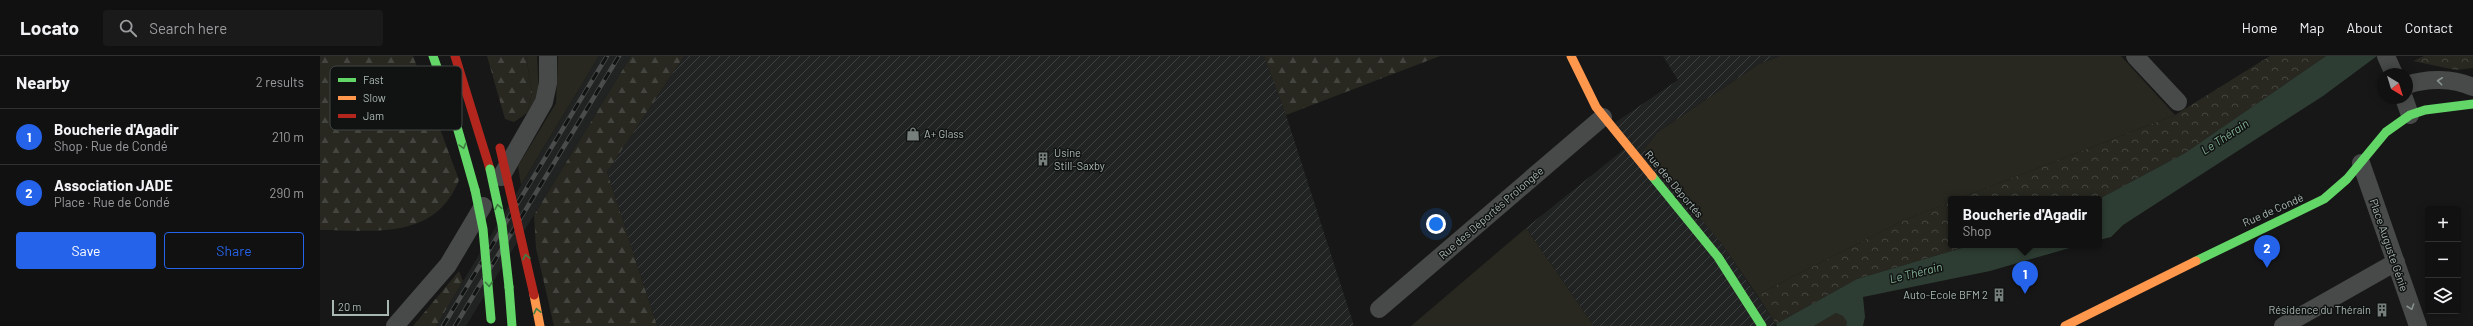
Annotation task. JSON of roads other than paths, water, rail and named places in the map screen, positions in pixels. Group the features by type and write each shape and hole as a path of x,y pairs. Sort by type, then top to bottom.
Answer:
{"main road":[{"path":"433,56 437,66"},
{"path":"455,56 458,65"},
{"name":"Rue des Déportés","path":"1571,56 1591,99 1603,117 1718,257 1762,326"},
{"path":"462,72 477,96"},
{"path":"462,78 490,169 502,226 512,326"},
{"name":"Rue de Condé","path":"2065,326 2251,232 2313,205 2332,193 2388,132 2410,115 2427,110 2473,104"},
{"path":"458,130 475,190 483,229 491,322"},
{"path":"499,145 540,326"}],"street":[{"path":"395,326 448,265 539,112 547,93 548,56"},
{"path":"2135,56 2178,102"},
{"path":"2386,56 2391,68"},
{"path":"2413,83 2423,79 2457,83 2473,88"},
{"path":"2406,104 2410,115"},
{"name":"Rue des Déportés Prolongée","path":"1379,309 1603,117"},
{"name":"Place Auguste Génie","path":"2361,163 2418,326"},
{"path":"2284,326 2396,262"}],"water":[{"name":"Le Thérain","path":"2326,56 2377,56 2323,96 2123,225 2111,237 2102,239 2102,197 2185,153"},
{"name":"Le Thérain","path":"1962,248 2070,248 1990,271 1863,297 1865,317 1863,326 1846,326 1847,322 1843,316 1836,313 1814,326 1777,326 1776,324 1857,279"}],"railway":[{"path":"443,326 607,56"},
{"path":"455,326 619,56"}],"place":[{"name":"A+ Glass","path":"913,134"},
{"name":"Usine Still-Saxby","path":"1043,159"},
{"name":"Association JADE","path":"2267,268"},
{"name":"Boucherie d'Agadir","path":"2025,294"},
{"name":"Auto-Ecole BFM 2","path":"1999,295"},
{"name":"Résidence du Thérain","path":"2382,310"}]}
